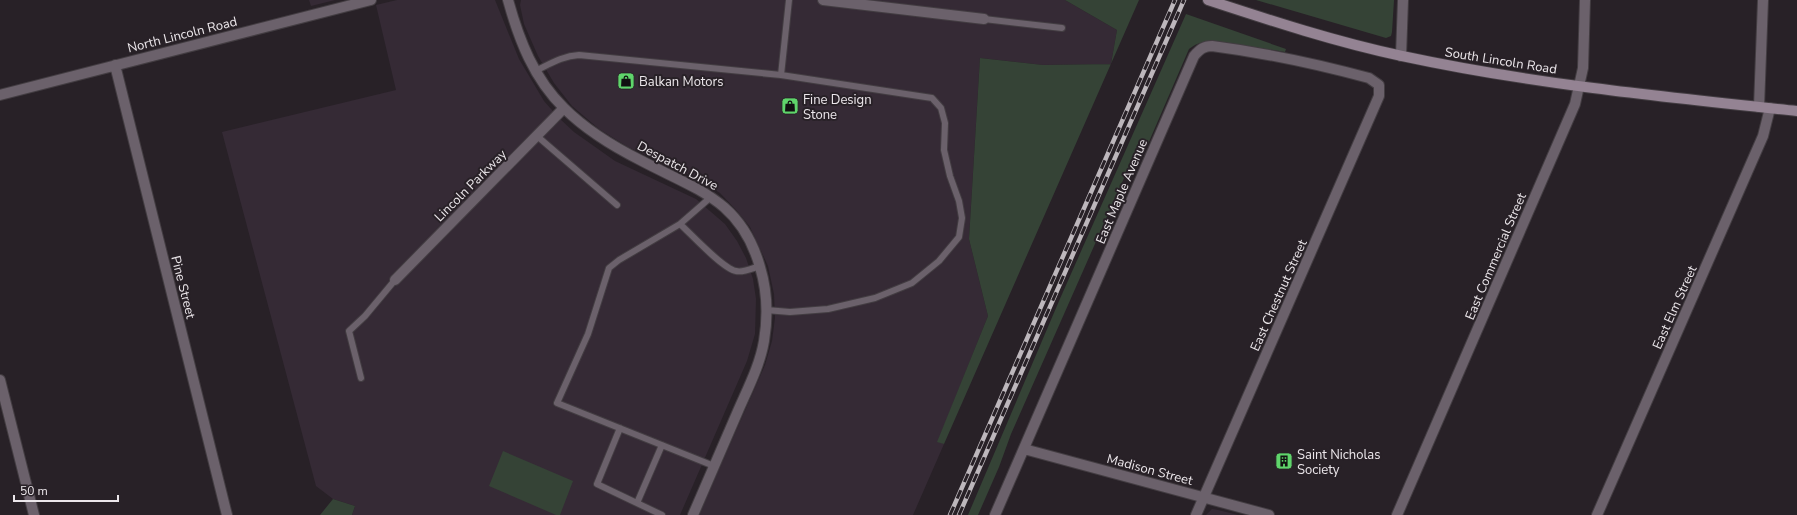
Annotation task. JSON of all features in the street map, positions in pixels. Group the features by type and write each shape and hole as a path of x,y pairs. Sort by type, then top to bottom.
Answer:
{"street":[{"name":"North Lincoln Road","path":"0,94 371,0"},
{"name":"Despatch Drive","path":"508,0 523,47 535,71 546,88 564,108 591,131 621,150 682,179 711,197 728,210 741,224 750,239 760,266 766,297 764,341 758,363 693,515"},
{"path":"823,0 984,19"},
{"name":"South Lincoln Road","path":"1208,0 1309,32 1401,56 1477,71 1580,86 1797,111"},
{"path":"1401,56 1403,0"},
{"name":"East Commercial Street","path":"1397,515 1575,104 1583,68 1585,0"},
{"path":"1759,107 1763,0"},
{"name":"East Maple Avenue","path":"995,515 1194,56 1199,50 1206,46 1260,52 1301,60 1369,78 1379,85"},
{"name":"Pine Street","path":"115,65 227,515"},
{"name":"East Chestnut Street","path":"1196,515 1379,96 1379,85"},
{"name":"Lincoln Parkway","path":"395,280 564,108"},
{"name":"East Elm Street","path":"1597,515 1763,136 1770,108"},
{"path":"0,380 34,515"},
{"name":"Madison Street","path":"1024,449 1269,515"}],"lane":[{"path":"781,75 789,0"},
{"path":"984,19 1062,28"},
{"path":"535,71 558,59 579,55 781,75 932,98 942,108 945,123 944,150 950,176 959,201 962,218 959,237 939,261 912,283 875,298 828,309 790,312 766,310"},
{"path":"537,136 617,204"},
{"path":"711,197 680,224 619,260 609,268 588,334 557,403 714,466"},
{"path":"680,224 726,266 735,271 743,272 760,266"},
{"path":"361,378 349,331 365,316 395,280"},
{"path":"620,428 597,484 662,515"},
{"path":"637,503 662,445"}],"shaded area":[{"path":"309,0 335,0 311,6"},
{"path":"397,0 495,0 519,59 544,101 559,118 574,132 615,161 696,199 725,224 737,241 746,258 753,279 756,299 755,334 747,361 680,515 352,515 355,506 333,499 316,486 222,132 396,90 376,5"},
{"path":"521,0 1065,0 1117,30 1111,64 1043,65 980,58 969,239 988,316 938,441 944,444 913,515 699,515 765,365 772,341 775,318 774,294 768,266 750,227 720,193 698,179 628,147 599,129 572,106 554,83 538,56 524,24 520,5"},
{"path":"1212,509 1218,510 1238,515 1206,515"}],"green space":[{"path":"1065,0 1139,0 1111,64 1117,30"},
{"path":"1256,0 1394,0 1391,36 1386,38"},
{"path":"1186,14 1286,49 1285,52 1216,41 1202,42 1189,49 1148,144 1140,142 1011,434 999,467 978,515 968,515 1059,301"},
{"path":"980,58 1043,65 1111,64 944,444 937,442 988,316 969,239"},
{"path":"503,451 573,481 560,515 556,515 489,486"},
{"path":"333,499 355,506 352,515 320,515"}],"railway":[{"path":"950,515 1175,0"},
{"path":"959,515 1184,0"}],"place":[{"name":"Balkan Motors","path":"626,81"},
{"name":"Fine Design Stone","path":"790,106"},
{"name":"Saint Nicholas Society","path":"1284,461"}]}
